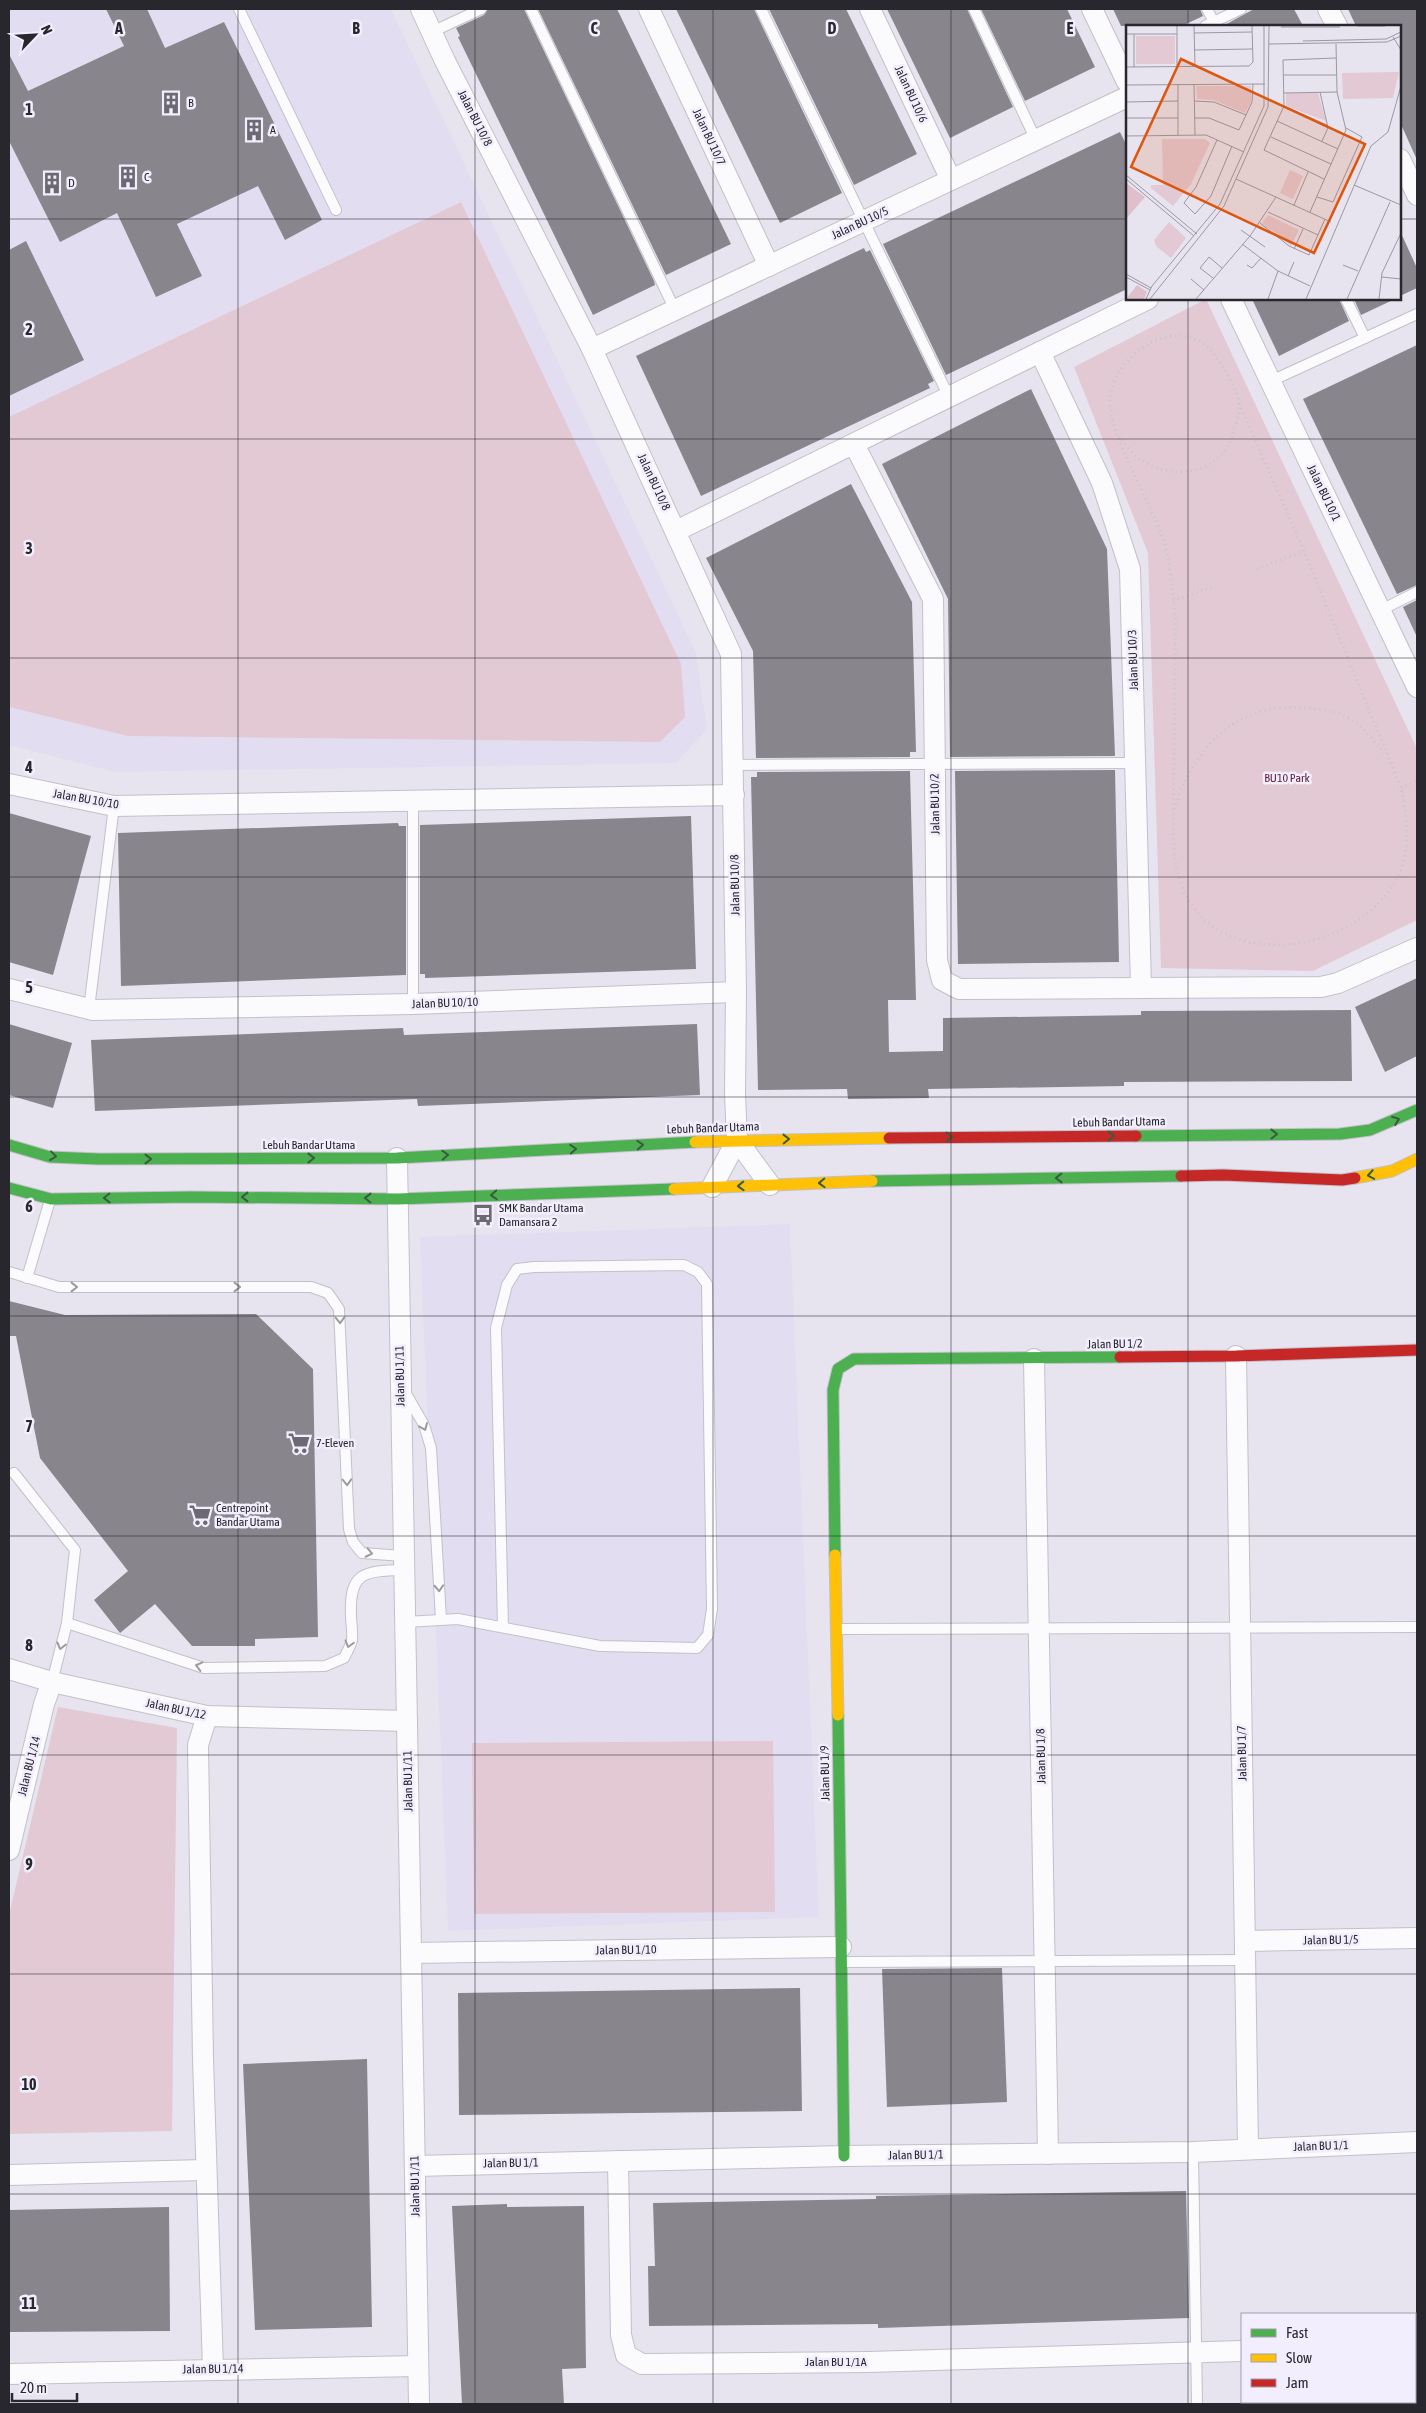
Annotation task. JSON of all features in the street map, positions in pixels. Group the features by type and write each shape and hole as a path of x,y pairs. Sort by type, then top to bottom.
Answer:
{"main road":[{"name":"Lebuh Bandar Utama","path":"9,1145 50,1157 99,1159 397,1158 738,1140 1340,1134 1370,1130 1417,1110"},
{"path":"9,1188 51,1199 191,1197 398,1199 900,1180 1223,1175 1342,1180 1392,1171 1417,1159"},
{"name":"Jalan BU 1/2","path":"833,1390 838,1370 854,1359 1236,1356 1417,1350"},
{"name":"Jalan BU 1/9","path":"833,1390 844,2156"}],"street":[{"name":"Jalan BU 10/8","path":"421,9 592,349 731,654 736,992"},
{"name":"Jalan BU 10/7","path":"649,9 769,266"},
{"name":"Jalan BU 10/6","path":"870,9 951,180"},
{"path":"1092,9 1125,71"},
{"path":"1328,9 1336,25"},
{"name":"Jalan BU 10/5","path":"592,349 1126,97"},
{"path":"1401,161 1415,186"},
{"path":"676,531 1146,300"},
{"name":"Jalan BU 10/1","path":"1231,300 1417,687"},
{"name":"Jalan BU 10/3","path":"1040,352 1102,483 1130,569 1141,987"},
{"name":"Jalan BU 10/2","path":"854,444 933,599 937,960 942,980 959,989 1321,987 1338,983 1417,948"},
{"name":"Jalan BU 10/10","path":"9,784 114,806 734,795"},
{"name":"Jalan BU 10/10","path":"9,989 88,1009 413,1004 736,992"},
{"path":"736,992 734,1095 738,1140 770,1185"},
{"path":"712,1187 738,1140"},
{"name":"Jalan BU 1/11","path":"397,1158 419,2404"},
{"name":"Jalan BU 1/7","path":"1236,1356 1248,2150"},
{"name":"Jalan BU 1/8","path":"1034,1359 1048,2154"},
{"name":"Jalan BU 1/12","path":"9,1669 52,1682 207,1716 407,1721"},
{"name":"Jalan BU 1/14","path":"9,1850 44,1704 52,1682"},
{"path":"207,1716 198,1745 205,2170 213,2368"},
{"name":"Jalan BU 1/5","path":"1245,1951 1417,1938"},
{"name":"Jalan BU 1/10","path":"411,1953 841,1954"},
{"name":"Jalan BU 1/1","path":"415,2166 844,2156 1193,2152 1417,2142"},
{"name":"Jalan BU 1/1A","path":"618,2161 620,2335 626,2356 642,2364 869,2362 1241,2351"},
{"path":"9,2174 205,2170"},
{"name":"Jalan BU 1/14","path":"9,2374 213,2368 418,2366"}],"lane":[{"path":"239,9 336,210"},
{"path":"432,32 481,9"},
{"path":"531,9 675,310"},
{"path":"761,9 949,396"},
{"path":"974,9 1036,140"},
{"path":"1207,9 1212,25 1241,9"},
{"path":"1346,300 1365,338"},
{"path":"1271,381 1417,314"},
{"path":"1381,610 1417,592"},
{"path":"734,765 1136,763"},
{"path":"413,801 413,1004"},
{"path":"88,1009 114,806"},
{"path":"27,1278 51,1199"},
{"path":"405,1622 458,1619 600,1646 696,1648 708,1635 712,1609 707,1284 698,1272 684,1265 534,1266 517,1269 507,1285 496,1328 503,1627"},
{"path":"9,1272 59,1287 311,1287 328,1293 339,1309 349,1529 353,1542 362,1553 403,1563"},
{"path":"400,1384 424,1425 431,1448 441,1619"},
{"path":"14,1472 75,1550 66,1623 52,1682"},
{"path":"66,1623 204,1668 325,1666 344,1658 352,1640 350,1596 355,1582 365,1574 403,1563"},
{"path":"836,1629 1417,1627"},
{"path":"841,1954 1044,1961 1245,1951"},
{"path":"1193,2152 1198,2351 1197,2404"}],"path":[{"path":"1185,337 1200,341 1224,369 1304,551 1401,788 1407,817 1408,838 1399,874 1384,900 1362,919 1330,934 1303,944 1272,946 1242,940 1220,929 1204,917 1189,901 1180,880 1174,858 1173,813 1174,601 1162,537 1119,436 1111,414 1110,398 1115,379 1127,361 1144,345 1163,338 1185,337"},
{"path":"1119,436 1137,458 1152,466 1167,471 1197,471 1211,465 1224,453 1232,436 1239,403"},
{"path":"1257,569 1304,551"},
{"path":"1174,601 1214,586"},
{"path":"1173,813 1188,772 1211,741 1236,721 1263,710 1294,707 1327,710 1352,720 1386,755"},
{"path":"1401,788 1417,781"}],"shaded area":[{"path":"9,9 391,9 696,653 707,729 676,763 115,772 9,745"},
{"path":"790,1224 819,1917 448,1931 420,1237"}],"green space":[{"path":"461,202 681,664 685,717 660,742 128,736 9,707 9,417"},
{"name":"BU10 Park","path":"1206,300 1417,749 1417,920 1313,971 1161,968 1148,553 1074,367"},
{"path":"58,1707 177,1728 172,2131 9,2134 9,1915"},
{"path":"773,1741 775,1912 474,1914 472,1743"}],"building":[{"path":"106,9 147,9 165,48 224,22 322,220 285,240 258,186 177,224 202,276 156,297 117,213 60,242 9,141 9,54 28,91 124,46"},
{"path":"488,9 524,9 654,281 655,285 593,315 458,37 460,36 456,28 484,15"},
{"path":"538,9 617,9 731,244 666,275"},
{"path":"676,9 754,9 842,193 780,223"},
{"path":"769,9 846,9 917,154 854,185"},
{"path":"887,9 967,9 1013,107 950,138"},
{"path":"981,9 1067,9 1095,67 1025,101"},
{"path":"1113,9 1200,9 1203,16 1184,25 1121,26"},
{"path":"1254,9 1294,9 1302,25 1225,25"},
{"path":"1348,9 1417,9 1417,160 1401,124 1401,25 1356,25"},
{"path":"1120,132 1126,144 1126,289 946,375 883,244"},
{"path":"1401,233 1417,268 1417,288 1401,296"},
{"path":"26,241 84,360 9,396 9,250"},
{"path":"864,248 866,252 870,250 934,381 928,384 930,388 701,496 636,356"},
{"path":"1252,300 1339,300 1349,321 1279,356"},
{"path":"1354,300 1393,300 1361,315"},
{"path":"1417,345 1417,585 1397,594 1303,399"},
{"path":"1031,389 1107,549 1115,756 950,757 948,599 882,464"},
{"path":"851,484 912,602 916,752 910,752 910,757 756,758 753,651 706,558"},
{"path":"1417,600 1417,637 1403,607"},
{"path":"1115,770 1119,962 958,964 955,771"},
{"path":"910,771 916,1000 888,1000 889,1052 943,1051 943,1018 1141,1015 1141,1011 1351,1010 1352,1081 1124,1082 1124,1086 928,1089 929,1098 848,1099 847,1089 758,1090 751,777 757,777 757,772"},
{"path":"9,813 91,836 53,975 9,962"},
{"path":"691,816 696,969 425,978 425,974 420,974 420,825"},
{"path":"398,823 399,826 406,826 406,975 121,986 118,833"},
{"path":"1417,978 1417,1056 1385,1072 1355,1007"},
{"path":"9,1024 72,1043 53,1108 9,1095"},
{"path":"697,1024 700,1095 418,1106 417,1099 95,1111 91,1040 403,1028 404,1035"},
{"name":"Centrepoint Bandar Utama","path":"9,1301 65,1315 256,1314 313,1369 318,1637 255,1639 255,1646 192,1646 155,1604 120,1633 94,1600 128,1571 40,1458 16,1336 9,1336"},
{"path":"1002,1968 1007,2102 887,2107 882,1969"},
{"path":"800,1988 802,2111 459,2115 458,1993"},
{"path":"367,2059 372,2327 255,2330 243,2064"},
{"path":"1186,2191 1189,2318 878,2328 878,2324 649,2326 648,2266 655,2266 653,2203 876,2199 876,2196"},
{"path":"507,2204 507,2207 584,2206 586,2368 562,2369 564,2404 462,2404 452,2206"},
{"path":"169,2207 170,2331 9,2332 9,2210"}],"traffic: fast":[{"path":"1136,1136 1340,1134 1370,1130 1417,1110"},
{"path":"9,1145 50,1157 99,1159 397,1158 695,1142"},
{"path":"872,1181 1181,1176"},
{"path":"9,1188 51,1199 191,1197 398,1199 674,1189"},
{"path":"835,1555 833,1390 838,1369 854,1359 1120,1357"},
{"path":"838,1715 844,2156"}],"traffic: slow":[{"path":"695,1142 889,1138"},
{"path":"1355,1178 1392,1171 1417,1159"},
{"path":"674,1189 872,1181"},
{"path":"835,1555 838,1715"}],"traffic: jam":[{"path":"889,1138 1136,1136"},
{"path":"1181,1176 1223,1175 1342,1180 1355,1178"},
{"path":"1120,1357 1236,1356 1417,1350"}],"place":[{"name":"B","path":"171,103"},
{"name":"A","path":"254,130"},
{"name":"C","path":"128,177"},
{"name":"D","path":"52,183"},
{"name":"SMK Bandar Utama Damansara 2","path":"483,1215"},
{"name":"7-Eleven","path":"299,1443"},
{"name":"Centrepoint Bandar Utama","path":"200,1515"}]}
